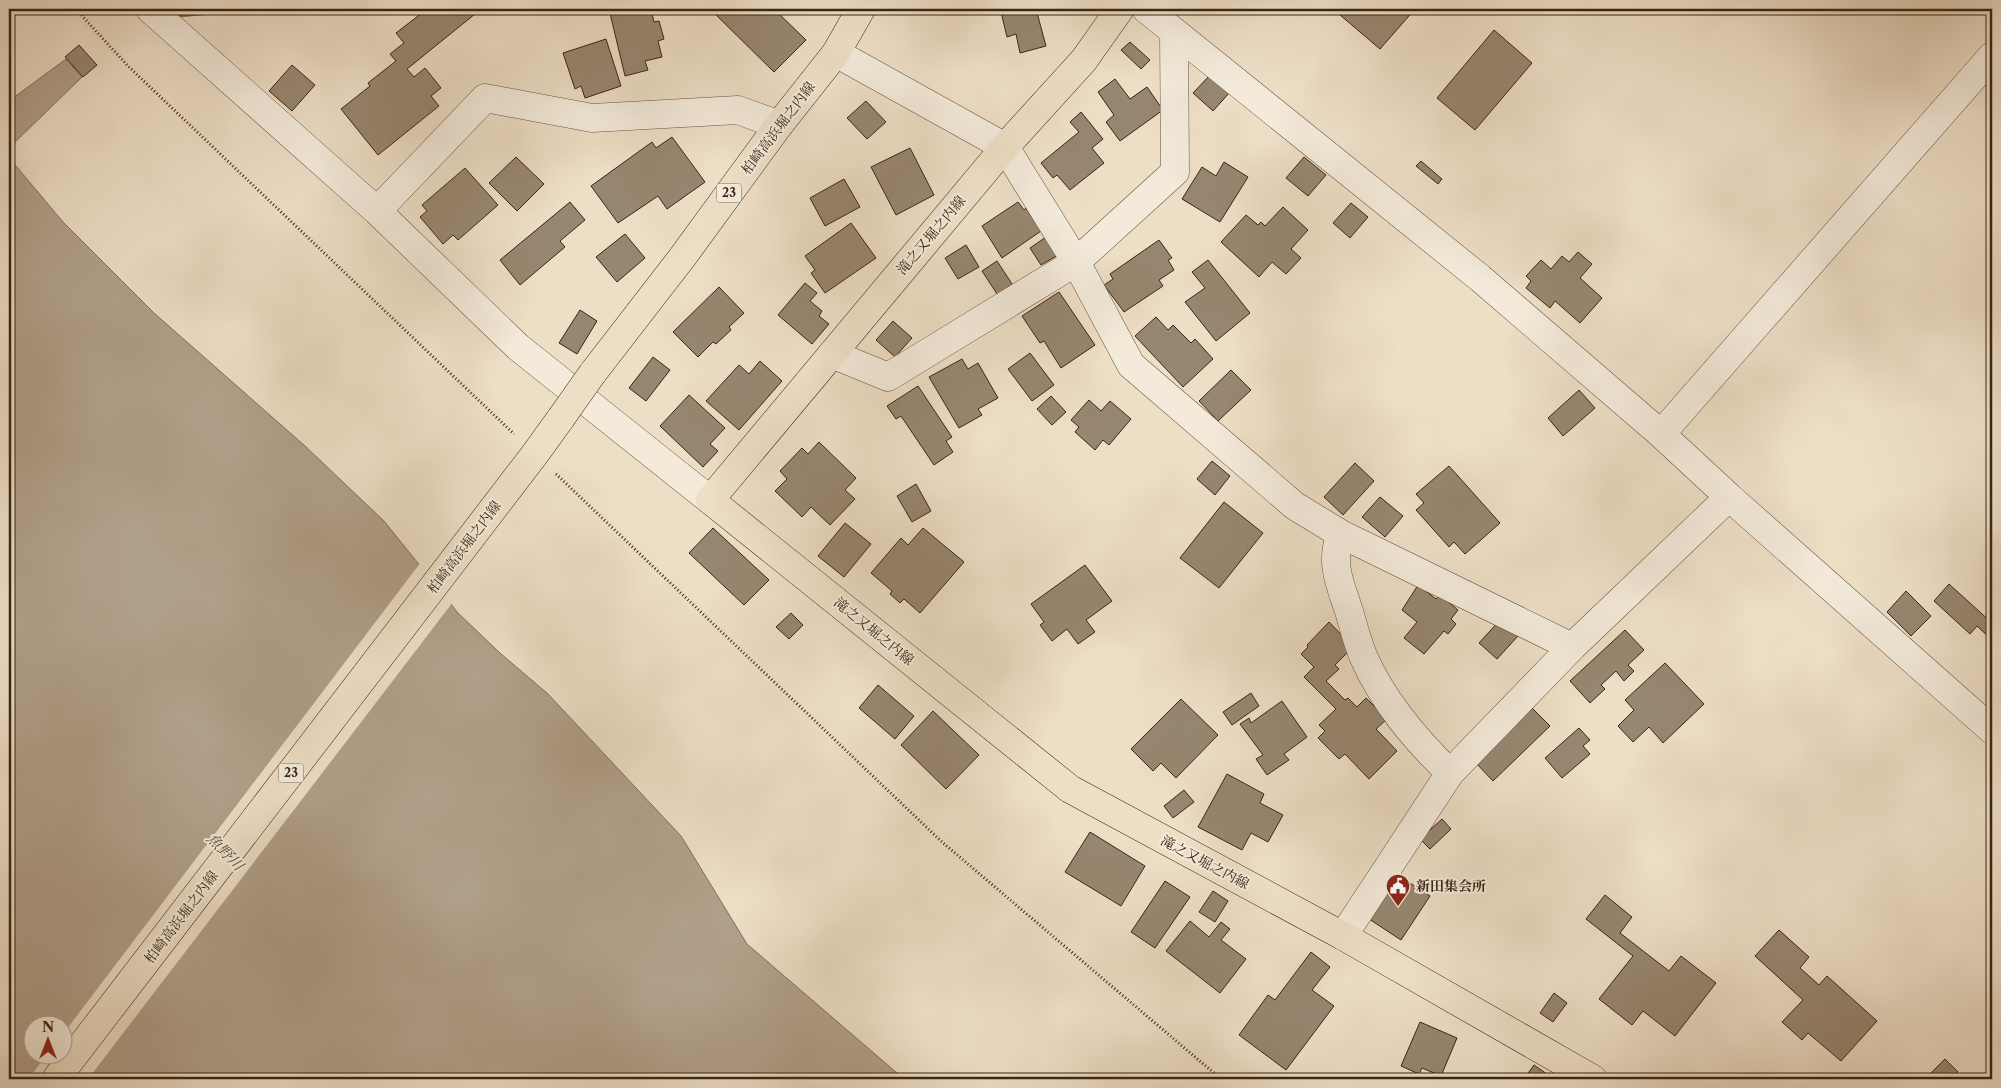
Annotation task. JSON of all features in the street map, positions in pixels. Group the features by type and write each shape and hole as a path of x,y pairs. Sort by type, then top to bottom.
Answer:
{"main road":[{"name":"柏崎高浜堀之内線","path":"56,1079 530,461 592,374 682,259 779,125 836,53 861,9"},
{"name":"滝之又堀之内線","path":"1120,9 1084,60 1005,147 710,500 1070,789 1342,936 1593,1079"}],"street":[{"path":"150,9 378,211 518,348 710,500"},
{"path":"1146,9 1480,278 1661,434 1729,497 1992,730"},
{"path":"832,354 888,377 1076,262 1175,172 1174,32"},
{"path":"836,53 1005,147 1076,262 1131,364 1295,506 1341,534 1572,647"},
{"path":"1661,434 1992,56"},
{"path":"378,211 485,98 592,118 738,110 779,125"},
{"path":"1342,936 1450,773 1572,647 1729,497"},
{"path":"1341,534 1335,550 1338,577 1364,658 1394,711 1426,750 1450,773"}],"path":[{"path":"78,9 83,17 128,66 530,461 942,842 1221,1079"}],"water":[{"name":"魚野川","path":"66,59 82,77 11,146 11,160 63,222 154,313 305,446 384,521 458,613 500,653 548,694 681,836 747,944 904,1079 19,1079 9,1069 9,101"}],"pier":[{"path":"421,562 453,602 88,1079 28,1079 38,1066 72,1066 72,1022"}],"building":[{"path":"427,9 471,9 475,14 407,69 414,77 425,68 441,88 431,96 439,106 378,155 341,109 370,86 368,83 396,61 390,54 404,43 396,33"},
{"path":"609,9 651,9 654,22 659,21 664,39 658,41 662,57 645,61 648,70 625,76"},
{"path":"710,9 774,9 806,40 774,72"},
{"path":"1013,9 1036,9 1046,46 1020,53 1016,34 1007,37 1001,12"},
{"path":"1333,9 1415,9 1380,49"},
{"path":"1494,30 1532,63 1475,130 1437,98"},
{"path":"606,39 621,86 585,98 581,86 575,89 563,53"},
{"path":"1130,42 1150,60 1141,69 1121,50"},
{"path":"79,45 97,65 83,77 65,57"},
{"path":"292,65 315,85 292,111 269,91"},
{"path":"1211,74 1230,92 1213,111 1193,93"},
{"path":"1115,79 1130,99 1147,87 1163,110 1120,141 1106,122 1114,115 1098,92"},
{"path":"866,101 886,122 867,139 847,118"},
{"path":"1081,112 1103,139 1092,148 1104,163 1070,190 1057,175 1053,178 1041,163 1079,132 1070,122"},
{"path":"672,137 705,182 667,209 658,196 618,223 591,186 652,142 656,148"},
{"path":"910,148 934,195 896,215 871,167"},
{"path":"516,157 544,184 517,211 489,183"},
{"path":"1304,157 1326,175 1308,196 1286,178"},
{"path":"1421,161 1442,179 1438,184 1416,166"},
{"path":"1224,162 1248,177 1220,222 1182,199 1202,167 1216,176"},
{"path":"465,168 498,205 458,240 453,235 443,244 420,217 427,211 422,205"},
{"path":"844,179 860,207 825,226 810,198"},
{"path":"570,202 585,220 560,241 565,247 520,285 500,260"},
{"path":"1018,202 1024,210 1026,208 1041,231 1002,258 982,226"},
{"path":"1351,203 1368,217 1350,238 1333,223"},
{"path":"1283,207 1308,230 1291,249 1301,258 1286,274 1272,262 1259,277 1221,242 1246,215 1258,225 1261,222 1265,226"},
{"path":"851,223 876,258 825,293 811,273 815,270 805,256"},
{"path":"625,234 645,258 617,282 596,257"},
{"path":"1046,237 1058,255 1041,265 1030,248"},
{"path":"1159,240 1172,258 1168,260 1174,270 1159,280 1163,286 1124,312 1104,285 1113,279 1110,274"},
{"path":"966,245 979,267 958,279 945,258"},
{"path":"1578,252 1592,264 1580,278 1602,298 1580,323 1555,301 1550,308 1526,288 1531,281 1526,276 1541,260 1551,269 1562,256 1569,262"},
{"path":"1208,260 1250,313 1216,341 1185,302 1205,288 1192,272"},
{"path":"997,261 1016,290 1001,300 982,271"},
{"path":"805,283 817,293 810,301 822,311 819,316 829,324 812,344 778,315"},
{"path":"719,287 744,313 729,327 731,330 716,344 713,342 698,357 673,332"},
{"path":"1059,292 1095,345 1061,368 1044,341 1040,343 1022,316"},
{"path":"580,310 597,321 577,354 559,343"},
{"path":"1156,317 1168,330 1173,325 1191,343 1195,339 1213,359 1183,387 1135,336"},
{"path":"893,321 912,338 895,357 876,340"},
{"path":"1030,353 1054,385 1032,401 1008,369"},
{"path":"653,357 670,370 646,401 629,388"},
{"path":"962,359 968,369 978,363 998,398 978,409 982,415 959,428 929,377"},
{"path":"760,361 782,381 739,430 706,401 739,365 749,374"},
{"path":"1231,370 1251,390 1218,421 1199,401"},
{"path":"918,386 952,437 946,441 953,452 934,465 901,416 896,419 887,406"},
{"path":"1579,390 1595,408 1563,436 1548,418"},
{"path":"689,395 725,428 710,444 718,451 703,467 660,426"},
{"path":"1051,396 1066,412 1052,425 1037,409"},
{"path":"1089,400 1101,411 1110,401 1131,419 1109,445 1103,440 1095,450 1075,432 1079,427 1071,420"},
{"path":"819,442 856,478 845,490 855,499 830,525 811,507 802,517 775,491 787,479 780,471 802,448 808,454"},
{"path":"1212,461 1230,476 1215,495 1197,479"},
{"path":"1355,463 1374,481 1343,515 1324,497"},
{"path":"1449,466 1500,523 1465,554 1454,542 1449,547 1416,510 1424,503 1416,494"},
{"path":"916,484 931,511 912,522 897,496"},
{"path":"1380,497 1403,516 1385,537 1362,517"},
{"path":"1224,502 1263,533 1219,588 1180,558"},
{"path":"845,523 871,544 844,577 818,556"},
{"path":"713,528 769,580 744,605 689,553"},
{"path":"923,528 964,562 920,613 904,599 900,603 890,594 892,591 871,573 901,538 908,545"},
{"path":"1085,565 1112,601 1086,620 1095,632 1078,644 1067,629 1052,641 1040,625 1044,622 1031,604"},
{"path":"1949,584 1992,623 1992,640 1977,626 1970,634 1934,601"},
{"path":"1418,585 1436,599 1440,595 1458,610 1451,619 1456,624 1448,634 1444,631 1424,654 1404,638 1417,622 1402,610"},
{"path":"1906,591 1931,616 1911,636 1887,612"},
{"path":"791,613 803,625 789,639 776,627"},
{"path":"1500,620 1518,636 1497,659 1479,643"},
{"path":"1329,622 1353,647 1335,665 1339,669 1326,681 1345,700 1348,698 1357,707 1366,698 1387,719 1376,729 1397,751 1369,779 1345,754 1339,759 1318,738 1325,731 1319,725 1336,709 1304,677 1314,667 1301,654"},
{"path":"1625,630 1644,650 1628,665 1634,671 1624,681 1616,671 1601,685 1605,689 1590,703 1570,681"},
{"path":"1665,663 1704,704 1663,743 1649,727 1633,742 1618,726 1634,710 1625,700"},
{"path":"878,685 914,716 895,739 859,708"},
{"path":"1251,693 1259,706 1232,725 1223,712"},
{"path":"1181,699 1218,735 1176,778 1161,763 1153,771 1131,749"},
{"path":"1282,701 1307,737 1284,754 1289,760 1267,775 1256,759 1263,755 1240,724 1249,718 1251,723"},
{"path":"1531,707 1550,726 1493,781 1475,762"},
{"path":"933,711 979,755 946,789 901,745"},
{"path":"1579,728 1590,740 1583,746 1590,754 1562,778 1545,758"},
{"path":"1227,774 1264,794 1260,803 1283,815 1268,842 1251,833 1242,850 1198,827"},
{"path":"1184,790 1194,802 1173,818 1164,806"},
{"path":"1442,819 1451,829 1430,849 1420,839"},
{"path":"1090,832 1145,866 1121,906 1065,872"},
{"name":"新田集会所","path":"1399,876 1430,896 1401,940 1366,917 1386,895"},
{"path":"1165,881 1190,897 1155,948 1131,932"},
{"path":"1213,891 1228,901 1215,922 1199,912"},
{"path":"1605,895 1632,917 1620,933 1669,971 1681,956 1716,983 1675,1036 1643,1011 1632,1025 1599,999 1633,956 1586,919"},
{"path":"1190,921 1209,937 1221,922 1230,929 1221,940 1246,959 1220,993 1166,951"},
{"path":"1779,930 1809,957 1800,968 1819,985 1827,976 1877,1021 1841,1061 1808,1033 1802,1040 1782,1022 1803,1000 1755,956"},
{"path":"1311,952 1330,967 1312,990 1334,1006 1286,1070 1239,1035 1268,995 1275,1000"},
{"path":"1554,993 1567,1003 1553,1022 1540,1013"},
{"path":"1420,1022 1457,1038 1441,1076 1422,1068 1419,1074 1401,1066"},
{"path":"1945,1059 1958,1072 1950,1079 1925,1079"},
{"path":"1534,1065 1554,1079 1524,1079"}],"waterway":[{"path":"175,9 179,13 219,9"}],"place":[{"name":"新田集会所","path":"1398,907"}]}
